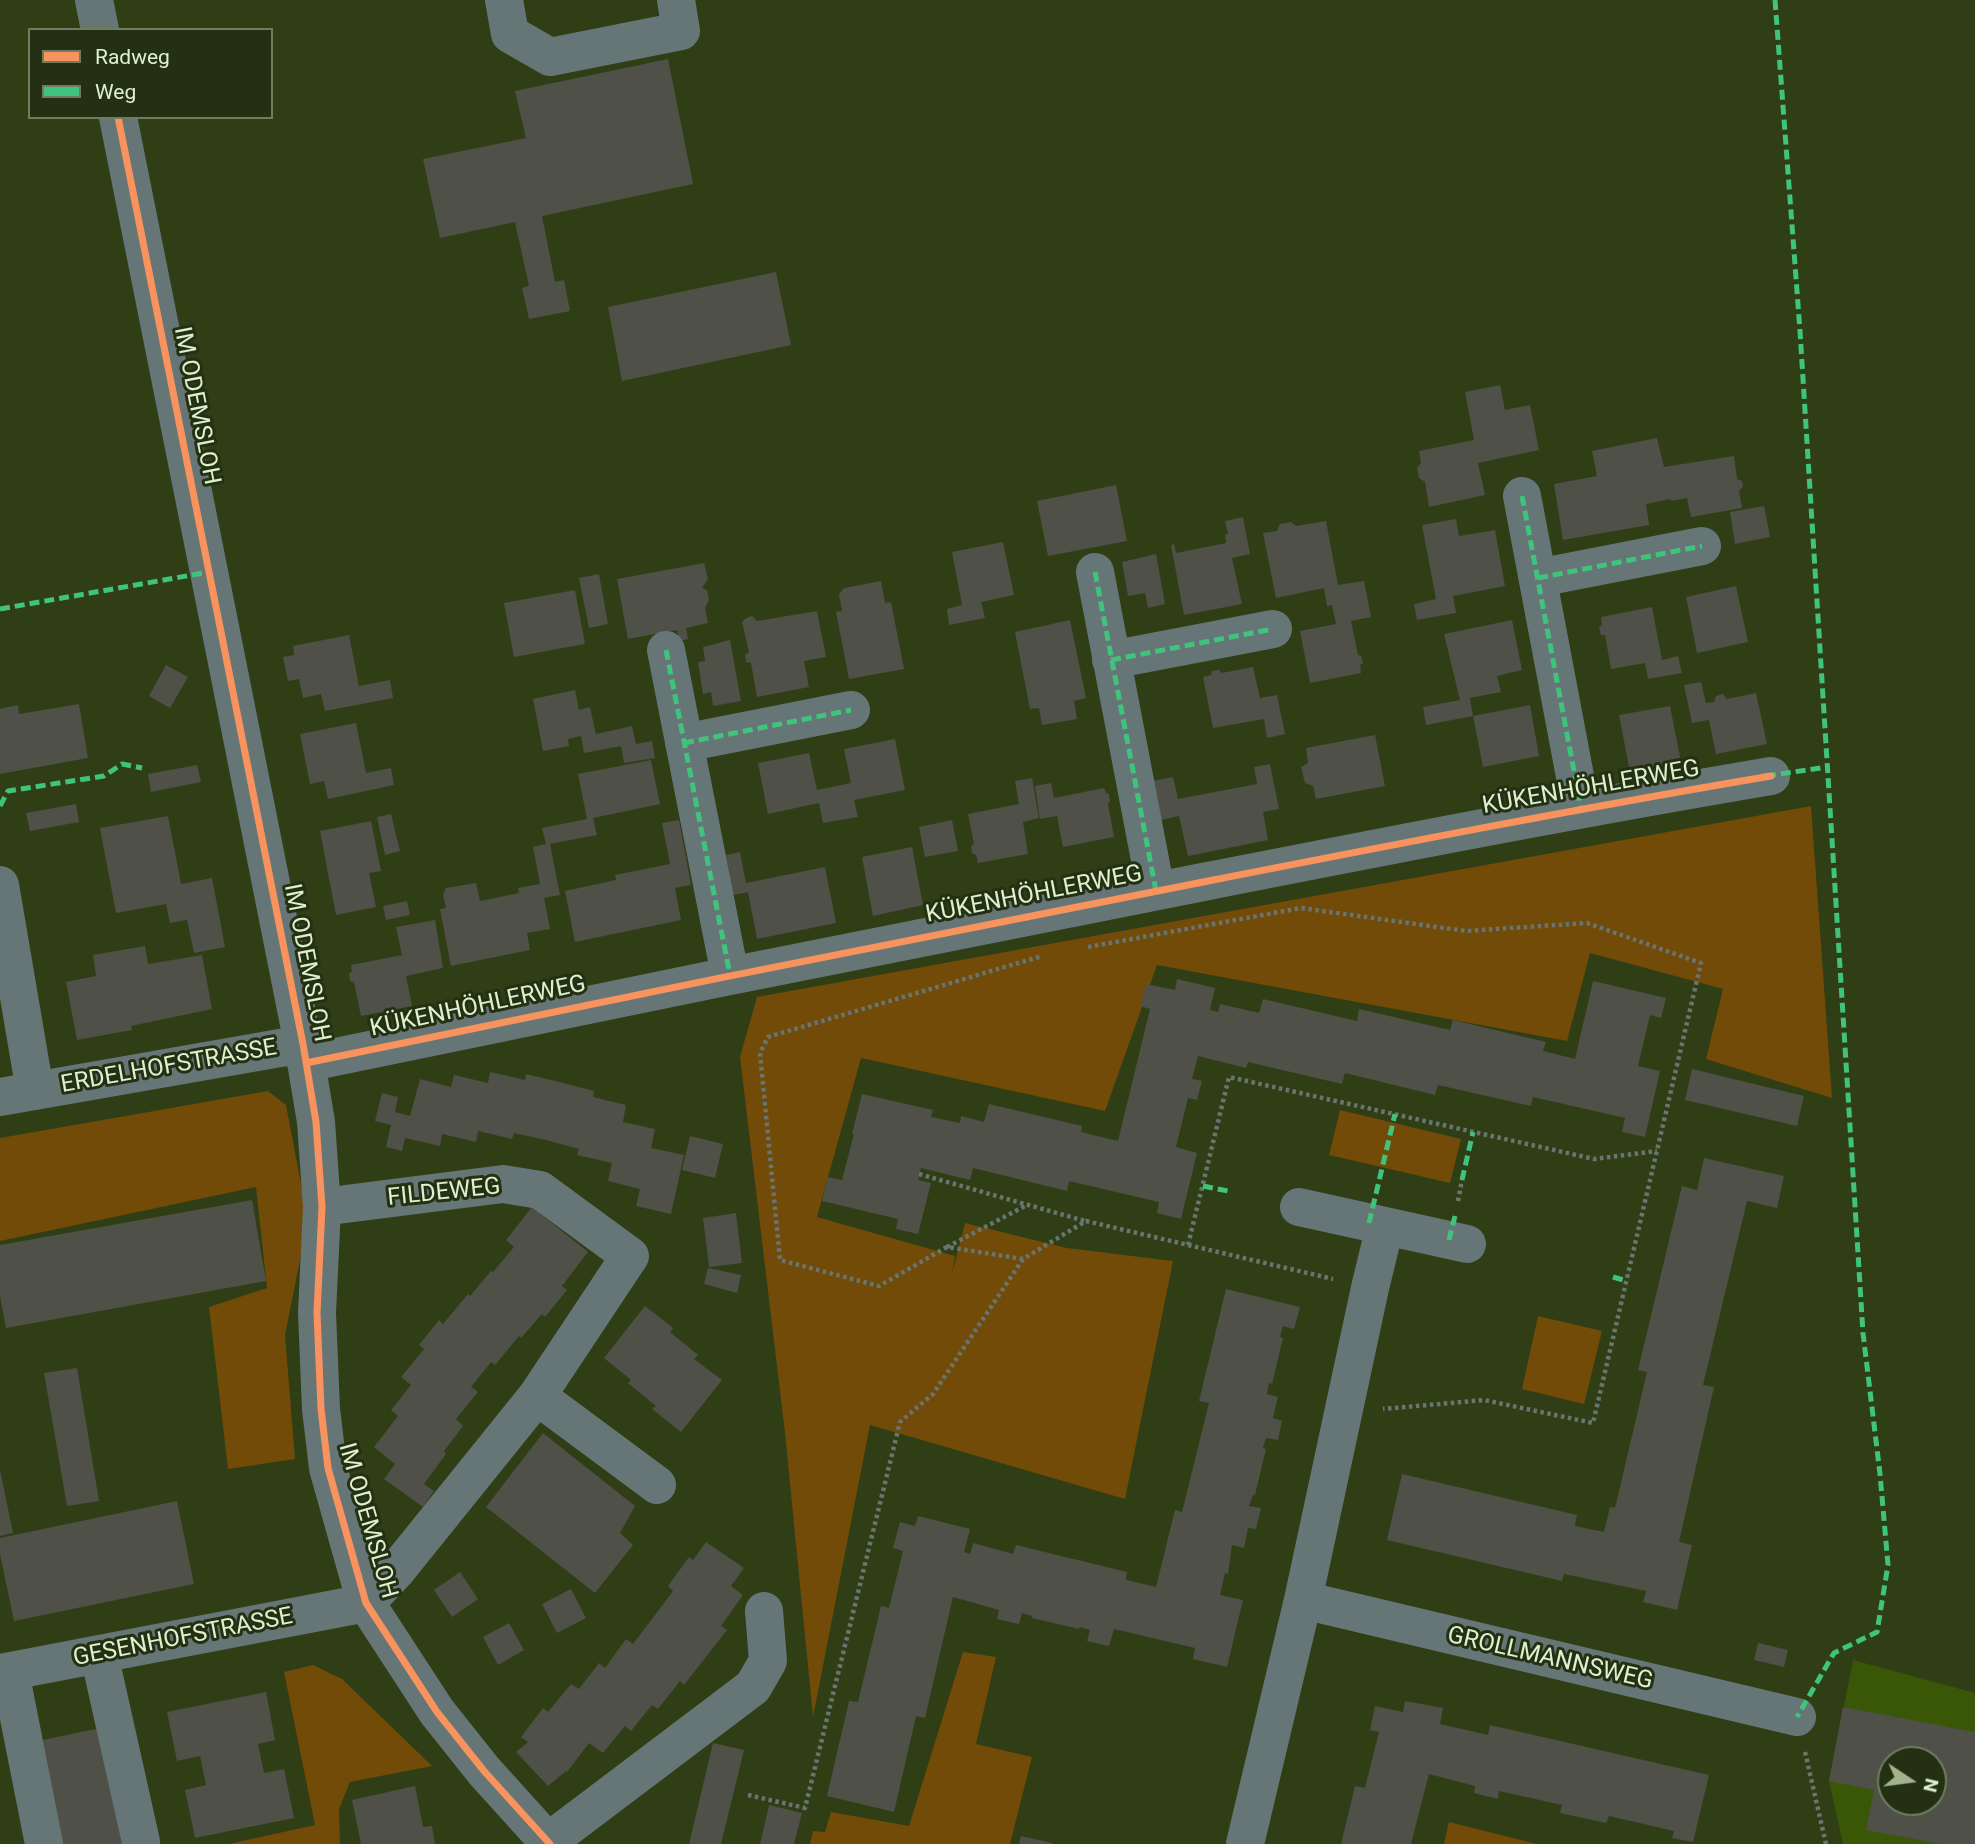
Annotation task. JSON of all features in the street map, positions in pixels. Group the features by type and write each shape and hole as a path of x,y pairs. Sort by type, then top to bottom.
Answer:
{"street":[{"path":"94,0 100,28"},
{"path":"504,0 510,34 550,57 681,31 676,0"},
{"name":"IM ODEMSLOH","path":"118,119 316,1122 322,1208 317,1313 322,1421 328,1468 366,1603 438,1712 484,1771 549,1843 753,1687 768,1661 764,1611"},
{"name":"KÜKENHÖHLERWEG","path":"1522,496 1581,808"},
{"path":"1538,578 1702,546"},
{"name":"KÜKENHÖHLERWEG","path":"1095,572 1156,891"},
{"path":"1111,660 1273,629"},
{"path":"666,650 730,975"},
{"path":"684,743 851,709"},
{"name":"KÜKENHÖHLERWEG","path":"304,1053 730,975 1581,808 1770,776"},
{"name":"ERDELHOFSTRASSE","path":"0,885 18,1094 304,1053"},
{"name":"FILDEWEG","path":"322,1208 503,1184 540,1190 630,1256 537,1396 396,1571 366,1603"},
{"path":"1299,1207 1467,1244"},
{"path":"1245,1844 1303,1600 1385,1226"},
{"path":"537,1396 657,1485"},
{"name":"GROLLMANNSWEG","path":"1303,1600 1797,1717"},
{"name":"GESENHOFSTRASSE","path":"5,1673 366,1603"},
{"path":"99,1654 141,1842"},
{"path":"5,1673 44,1844"}],"path":[{"path":"1085,948 1301,908 1466,931 1587,923 1701,963 1593,1423 1484,1400 1343,1412"},
{"path":"1028,1205 879,1286 780,1260 760,1053 768,1037 1044,956"},
{"path":"1188,1245 1229,1077 1594,1158 1657,1151"},
{"path":"919,1174 1086,1221 1370,1288"},
{"path":"1457,1204 1462,1180"},
{"path":"748,1795 805,1808 900,1422 933,1394 1023,1259 1086,1221"},
{"path":"947,1247 1023,1259"},
{"path":"1797,1717 1826,1844"}],"shaded area":[{"path":"1811,806 1832,1098 1706,1059 1723,989 1590,953 1567,1041 1157,965 1105,1111 861,1058 817,1217 955,1256 952,1274 965,1223 1067,1248 1173,1261 1125,1499 870,1425 813,1717 785,1433 740,1057 757,997"},
{"path":"268,1091 286,1105 306,1210 300,1260 285,1335 295,1459 228,1469 209,1307 267,1288 256,1187 0,1241 0,1138"},
{"path":"1340,1110 1461,1139 1450,1183 1329,1155"},
{"path":"1538,1316 1602,1331 1584,1404 1522,1389"},
{"path":"963,1652 996,1657 976,1744 1032,1757 1010,1844 810,1844 813,1831 825,1832 831,1812 909,1826"},
{"path":"1853,1660 1975,1693 1975,1844 1843,1844 1829,1781"},
{"path":"313,1665 342,1679 432,1766 350,1782 339,1809 340,1844 229,1844 315,1825 284,1672"},
{"path":"1449,1822 1537,1844 1444,1844"}],"building":[{"path":"668,59 693,184 542,216 555,282 564,280 570,311 529,319 522,288 529,286 515,222 440,238 423,159 526,138 515,91"},
{"path":"776,272 791,345 622,381 608,307"},
{"path":"1500,385 1505,410 1530,405 1539,450 1478,463 1485,495 1429,507 1425,482 1419,478 1417,468 1421,463 1419,451 1474,440 1465,392"},
{"path":"1657,438 1664,467 1734,456 1737,479 1742,481 1743,487 1739,491 1742,508 1691,517 1687,498 1670,499 1646,504 1649,525 1563,540 1554,484 1597,476 1592,451"},
{"path":"1116,485 1127,541 1048,556 1037,501"},
{"path":"1764,506 1770,537 1735,544 1730,512"},
{"path":"1243,517 1250,554 1232,558 1242,604 1184,615 1171,545 1174,544 1176,553 1226,543 1225,535 1228,534 1225,521"},
{"path":"1456,519 1459,536 1495,530 1505,586 1453,596 1456,613 1417,620 1414,604 1436,599 1422,525"},
{"path":"1326,521 1338,585 1364,581 1371,617 1351,621 1358,655 1363,663 1360,665 1361,673 1310,683 1300,631 1336,624 1332,605 1327,606 1324,588 1276,598 1263,533 1277,531 1280,524 1291,522 1296,526"},
{"path":"1003,542 1014,595 981,602 985,618 949,625 947,609 962,605 952,552"},
{"path":"1156,554 1165,604 1148,608 1145,593 1128,596 1122,562"},
{"path":"704,563 708,579 702,588 707,590 709,600 705,608 708,623 686,628 688,639 679,641 677,630 628,639 617,579"},
{"path":"599,574 608,624 589,628 579,578"},
{"path":"881,581 885,603 891,602 904,669 849,679 836,612 842,611 839,594 844,588"},
{"path":"1736,586 1748,642 1697,653 1686,597"},
{"path":"575,590 585,644 514,657 504,603"},
{"path":"1652,607 1662,660 1678,656 1682,673 1648,679 1645,663 1611,669 1605,635 1601,635 1599,627 1602,625 1601,617"},
{"path":"817,611 826,657 804,661 809,687 757,697 751,663 746,662 745,655 749,652 742,622 752,616 757,621"},
{"path":"1070,620 1086,698 1074,701 1077,719 1042,725 1039,708 1030,709 1015,632"},
{"path":"1512,620 1522,670 1497,676 1501,692 1470,698 1473,716 1426,725 1423,707 1460,700 1444,634"},
{"path":"349,635 359,686 390,680 393,698 325,711 321,694 303,698 299,679 288,681 283,657 294,655 293,646"},
{"path":"730,640 741,701 713,706 711,692 703,694 698,662 705,661 703,647"},
{"path":"166,665 188,677 170,708 149,696"},
{"path":"1253,667 1260,698 1277,695 1285,734 1267,738 1264,719 1213,728 1203,677 1211,675 1212,671 1219,670 1222,673"},
{"path":"1701,682 1706,703 1714,702 1716,696 1723,694 1727,699 1756,693 1767,744 1716,754 1709,720 1692,723 1684,685"},
{"path":"575,690 579,710 590,707 596,734 632,726 636,744 652,741 655,758 624,763 621,746 584,753 581,736 568,739 569,746 543,751 533,699"},
{"path":"79,704 88,758 0,774 0,709 18,705 19,714"},
{"path":"1530,705 1539,756 1483,767 1473,716"},
{"path":"1670,706 1681,762 1630,772 1619,715"},
{"path":"356,723 366,773 391,768 394,785 328,799 324,781 310,784 300,734"},
{"path":"1375,735 1385,786 1316,799 1313,786 1305,783 1301,767 1308,763 1306,748"},
{"path":"895,739 905,790 854,800 858,817 823,823 819,803 768,814 758,763 809,753 817,790 851,783 844,749"},
{"path":"651,760 660,804 593,818 597,835 550,844 560,895 544,898 550,929 527,933 530,950 451,966 440,909 446,908 443,894 446,888 476,883 480,901 519,893 518,888 540,884 533,847 546,844 542,828 587,819 578,774"},
{"path":"1270,764 1279,809 1263,812 1268,840 1188,856 1179,816 1161,820 1153,781 1173,777 1178,799 1257,784 1254,767"},
{"path":"197,765 201,782 151,792 148,774"},
{"path":"1032,778 1039,818 1023,822 1028,854 978,863 976,855 972,853 971,846 974,844 968,814 1019,804 1015,781"},
{"path":"1051,783 1054,798 1104,788 1109,794 1108,804 1114,837 1063,847 1057,816 1040,819 1035,786"},
{"path":"76,804 79,822 30,831 26,813"},
{"path":"391,814 400,851 385,855 377,817"},
{"path":"168,816 181,884 212,878 225,947 194,953 187,920 170,923 166,904 116,913 100,828"},
{"path":"679,820 691,885 675,888 681,920 575,942 565,891 616,880 615,875 670,864 662,823"},
{"path":"952,820 958,851 925,857 919,827"},
{"path":"371,821 381,871 369,873 376,907 336,915 320,831"},
{"path":"912,847 923,905 873,916 862,857"},
{"path":"740,852 746,883 825,867 836,923 757,939 748,892 733,895 726,855"},
{"path":"407,901 410,915 386,920 383,906"},
{"path":"435,920 443,968 406,976 412,1006 361,1016 354,982 350,981 351,965 402,955 396,927"},
{"path":"145,946 148,964 202,955 212,1009 131,1026 132,1030 77,1040 66,982 96,976 93,955"},
{"path":"1177,979 1215,988 1210,1010 1218,1012 1220,1004 1259,1013 1263,999 1357,1021 1359,1009 1450,1030 1453,1020 1546,1042 1543,1051 1575,1059 1593,981 1666,998 1661,1018 1650,1015 1638,1066 1660,1071 1645,1137 1622,1132 1625,1118 1533,1097 1531,1106 1438,1085 1435,1095 1345,1073 1342,1084 1248,1062 1246,1068 1198,1056 1192,1079 1202,1081 1197,1100 1188,1098 1176,1147 1197,1153 1181,1219 1157,1213 1159,1202 1069,1181 1067,1191 973,1168 970,1180 921,1168 918,1180 931,1183 918,1234 896,1229 898,1219 822,1201 828,1177 842,1180 862,1094 933,1110 931,1117 960,1123 961,1116 984,1122 989,1104 1082,1126 1081,1132 1118,1141 1150,1009 1140,1006 1146,984 1175,990"},
{"path":"1692,1069 1804,1096 1797,1126 1685,1100"},
{"path":"490,1072 525,1080 526,1074 559,1082 594,1091 593,1097 626,1105 623,1122 655,1129 651,1148 684,1155 671,1214 636,1206 640,1189 608,1181 612,1163 577,1155 579,1149 546,1140 514,1133 512,1139 478,1131 476,1142 442,1134 440,1146 405,1138 402,1151 386,1147 391,1125 375,1121 382,1093 398,1097 395,1112 410,1116 420,1079 451,1087 454,1075 488,1083"},
{"path":"690,1136 723,1144 715,1178 682,1170"},
{"path":"1704,1158 1784,1176 1777,1208 1747,1201 1703,1385 1714,1387 1679,1542 1692,1545 1677,1610 1643,1602 1646,1591 1564,1574 1562,1581 1387,1540 1402,1474 1577,1515 1575,1526 1604,1532 1610,1507 1615,1508 1647,1372 1638,1370 1682,1186 1697,1190"},
{"path":"252,1200 266,1281 6,1328 0,1296 0,1245"},
{"path":"532,1207 588,1252 562,1286 567,1290 545,1317 542,1314 521,1338 519,1336 495,1365 491,1362 471,1387 478,1392 456,1419 463,1426 424,1484 434,1491 423,1507 384,1479 395,1464 374,1447 398,1416 391,1410 411,1385 401,1377 424,1349 419,1345 439,1320 443,1324 514,1247 506,1240"},
{"path":"736,1213 742,1263 709,1267 703,1218"},
{"path":"708,1268 741,1275 737,1293 704,1284"},
{"path":"1226,1289 1300,1307 1294,1329 1283,1326 1280,1337 1283,1338 1272,1384 1269,1383 1267,1394 1278,1397 1273,1418 1282,1421 1278,1440 1266,1438 1255,1495 1249,1506 1261,1508 1256,1529 1248,1528 1244,1548 1232,1545 1228,1574 1225,1573 1220,1595 1243,1600 1227,1667 1193,1659 1195,1648 1114,1629 1109,1646 1087,1641 1090,1630 1032,1618 1022,1613 1019,1624 997,1619 999,1610 953,1597 925,1718 916,1716 894,1812 827,1796 849,1701 858,1702 881,1606 889,1608 903,1551 893,1548 900,1522 915,1526 918,1516 970,1529 964,1552 970,1554 973,1543 1013,1554 1016,1545 1127,1572 1126,1580 1156,1587 1175,1510 1182,1512 1209,1403 1199,1401"},
{"path":"645,1306 673,1328 670,1332 698,1355 694,1359 722,1380 681,1432 652,1409 656,1406 628,1383 631,1380 604,1358"},
{"path":"77,1368 99,1501 67,1506 44,1373"},
{"path":"543,1433 635,1506 620,1533 633,1545 595,1593 486,1507"},
{"path":"0,1470 13,1533 0,1536"},
{"path":"177,1501 194,1584 14,1621 0,1554 0,1538"},
{"path":"706,1542 744,1568 731,1586 743,1595 721,1626 727,1630 684,1685 680,1681 658,1709 652,1705 631,1731 625,1726 603,1753 589,1743 567,1772 548,1786 516,1752 528,1742 521,1737 543,1708 548,1712 571,1684 579,1689 599,1663 605,1668 626,1639 633,1644 673,1591 668,1586 689,1557 693,1560"},
{"path":"460,1572 478,1599 452,1617 434,1590"},
{"path":"571,1589 586,1618 557,1633 542,1604"},
{"path":"509,1623 524,1650 498,1665 483,1637"},
{"path":"1758,1643 1788,1650 1784,1667 1754,1660"},
{"path":"266,1692 275,1740 258,1744 264,1773 284,1769 294,1818 195,1838 185,1790 206,1785 200,1756 177,1761 167,1712"},
{"path":"1405,1701 1443,1708 1440,1724 1488,1735 1490,1725 1709,1775 1693,1842 1672,1838 1674,1831 1609,1816 1606,1823 1560,1813 1562,1805 1499,1791 1498,1799 1474,1793 1475,1786 1429,1774 1411,1844 1341,1844 1355,1786 1365,1788 1379,1732 1370,1730 1375,1706 1403,1712"},
{"path":"1843,1707 1975,1732 1975,1844 1941,1844 1866,1830 1874,1790 1829,1781"},
{"path":"100,1728 124,1844 59,1844 38,1741"},
{"path":"713,1743 744,1750 721,1844 689,1844"},
{"path":"415,1786 423,1827 432,1826 435,1844 361,1844 352,1800"},
{"path":"769,1805 802,1813 794,1844 760,1844"},
{"path":"1021,1836 1052,1843 1052,1844 1019,1844"}],"marked path":[{"path":"1775,0 1800,331 1863,1333 1888,1565 1877,1632 1834,1653 1797,1717"},
{"path":"1522,496 1581,808"},
{"path":"1538,578 1702,546"},
{"path":"0,609 209,572"},
{"path":"1095,572 1156,891"},
{"path":"1111,660 1273,629"},
{"path":"666,650 730,975"},
{"path":"684,743 851,710"},
{"path":"0,806 8,791 104,776 122,764 142,768"},
{"path":"1766,776 1827,767"},
{"path":"1369,1223 1395,1114"},
{"path":"1462,1180 1473,1132"},
{"path":"1203,1186 1228,1191"},
{"path":"1449,1240 1455,1216"},
{"path":"1613,1277 1627,1281"}],"cycle path":[{"path":"118,119 303,1044 316,1122 322,1207 317,1313 321,1409 328,1468 366,1603 437,1712 484,1771 550,1844"},
{"path":"306,1063 1091,904 1487,827 1771,776"}]}
